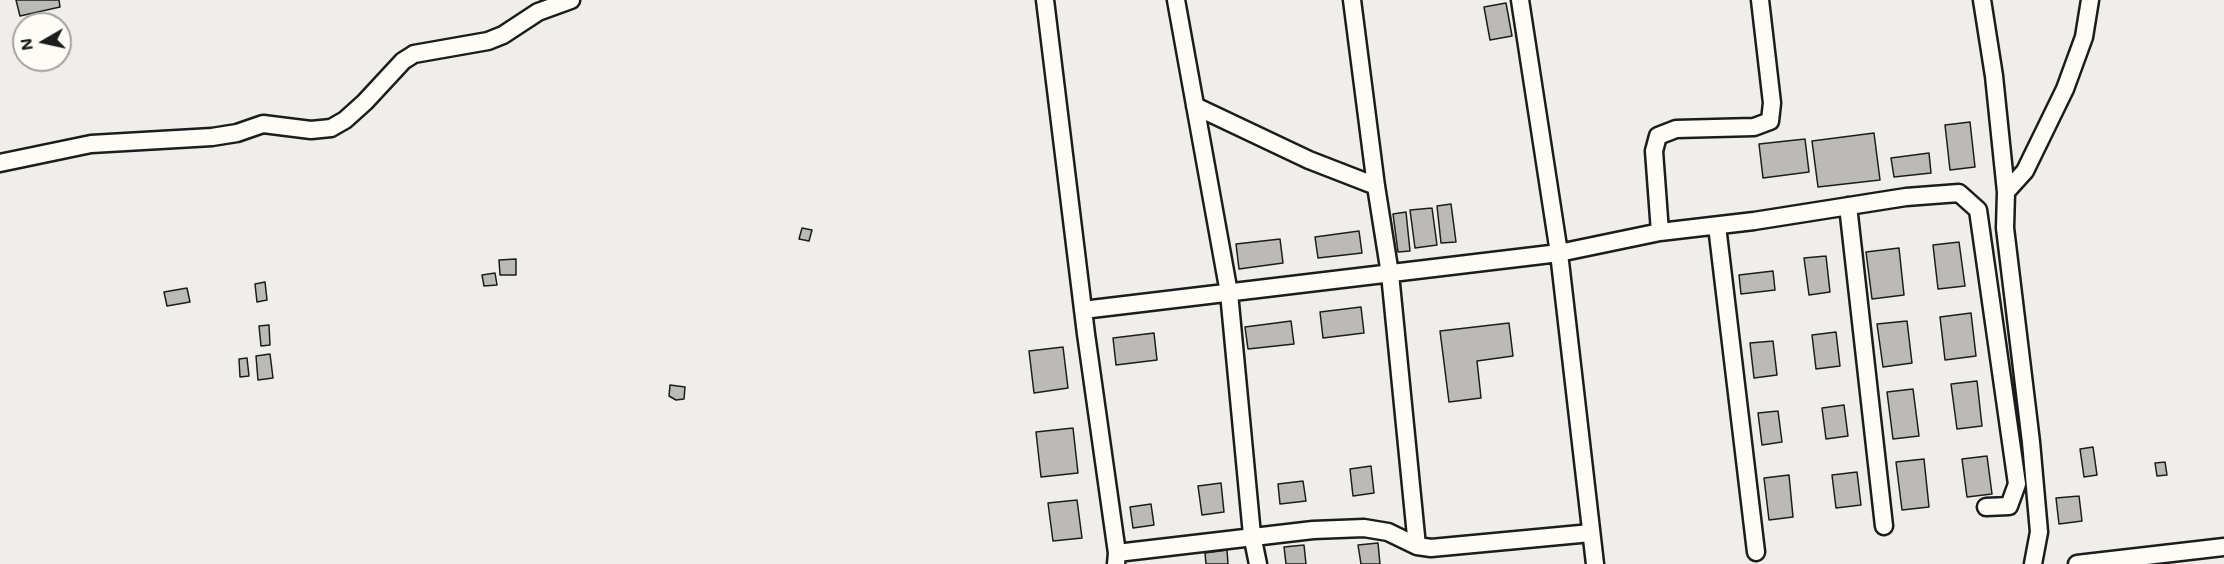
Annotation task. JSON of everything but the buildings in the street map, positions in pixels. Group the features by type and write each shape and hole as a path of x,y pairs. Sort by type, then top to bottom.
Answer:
{"street":[{"path":"0,163 91,144 213,137 237,133 264,124 311,130 331,128 345,120 403,61 414,54 488,41 503,35 538,12 571,0"},
{"path":"1045,0 1083,310 1117,558 1252,535 1313,530 1364,528 1388,532 1417,546 1431,548 1592,533"},
{"path":"1176,0 1229,293 1252,535 1258,564"},
{"path":"1352,0 1390,274 1417,546"},
{"path":"1520,0 1559,253 1595,564"},
{"path":"1660,232 1654,151 1658,136 1676,129 1754,127 1770,121 1772,103 1760,0"},
{"path":"1982,0 1994,76 2006,192 2005,228 2031,442 2039,532 2033,564"},
{"path":"2006,192 2025,171 2065,89 2084,37 2090,0"},
{"path":"1195,106 1309,160 1376,186"},
{"path":"1083,310 1559,253 1660,232 1717,226 1906,197 1959,193 1978,210 2017,484 2010,506 1986,507"},
{"path":"1848,206 1884,526"},
{"path":"1717,226 1756,552"},
{"path":"2077,564 2150,560 2224,547"}]}
